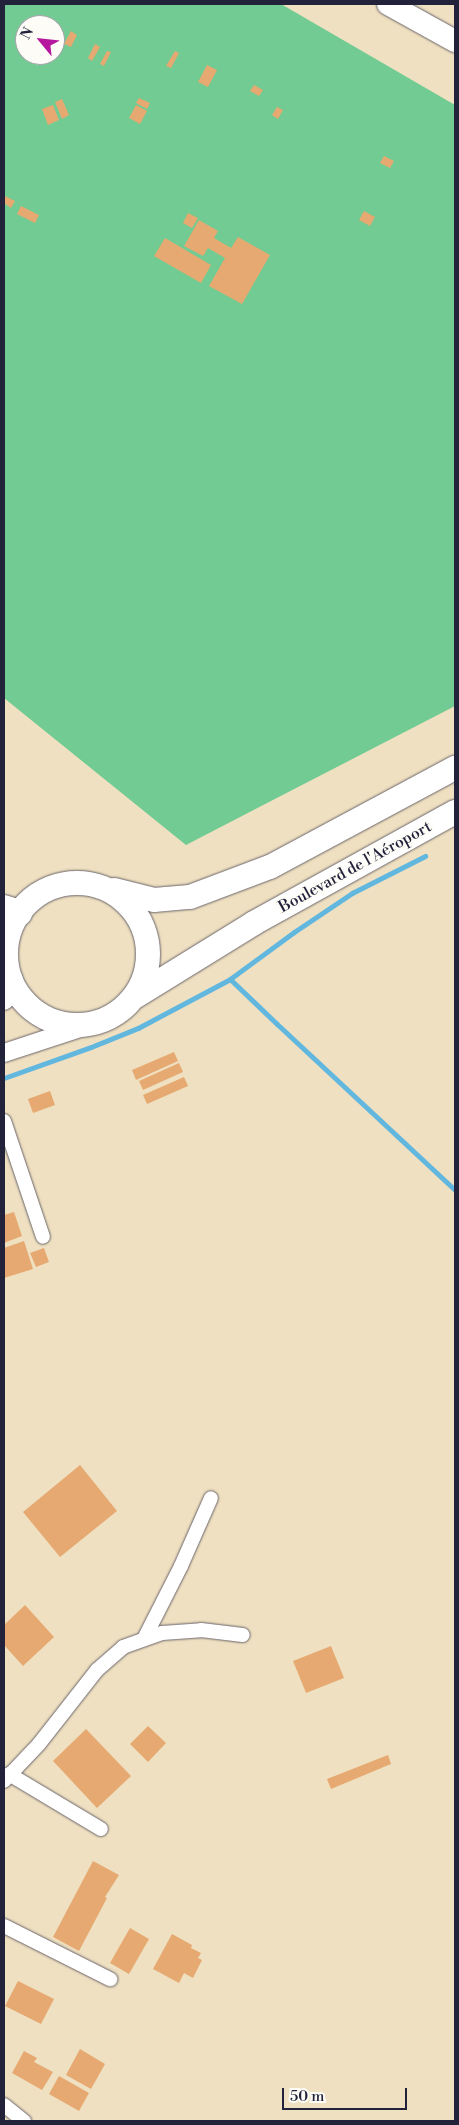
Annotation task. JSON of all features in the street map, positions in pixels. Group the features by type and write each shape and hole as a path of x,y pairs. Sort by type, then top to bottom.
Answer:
{"highway":[{"path":"102,887 122,898 137,914 146,934 149,956 145,977 135,997 121,1011 104,1021 86,1026 62,1025 40,1016 8,987 5,957 11,910 56,886 80,882 102,887 154,900 190,898 270,867 455,768"},
{"name":"Boulevard de l'Aéroport","path":"135,997 254,923 455,812"}],"main road":[{"path":"388,4 455,41"}],"street":[{"path":"4,1053 86,1026"},
{"path":"4,1121 43,1237"},
{"path":"144,1639 181,1566 211,1498"},
{"path":"101,1829 7,1777 39,1744 97,1670 123,1647 162,1633 201,1630 243,1635"},
{"path":"4,1926 110,1979"},
{"path":"4,2105 24,2121"}],"green space":[{"path":"4,4 281,4 455,105 455,706 186,845 4,698"}],"building":[{"path":"71,31 77,35 71,47 65,44"},
{"path":"95,44 100,47 92,61 88,58"},
{"path":"107,51 111,52 104,66 100,64"},
{"path":"175,51 179,53 171,68 166,66"},
{"path":"207,65 217,70 208,87 198,82"},
{"path":"254,85 263,90 259,96 250,91"},
{"path":"139,98 150,103 147,109 136,103"},
{"path":"62,99 69,115 62,119 55,102"},
{"path":"53,105 59,120 48,125 42,109"},
{"path":"136,105 147,111 140,124 129,118"},
{"path":"277,107 283,110 278,119 272,115"},
{"path":"384,156 394,161 390,168 380,163"},
{"path":"5,196 15,201 11,208 4,203"},
{"path":"21,206 39,215 35,223 17,214"},
{"path":"364,211 375,217 370,226 359,220"},
{"path":"188,213 198,218 192,228 183,223"},
{"path":"199,220 218,231 214,238 231,248 238,237 270,255 242,304 209,286 225,258 208,248 203,256 184,246"},
{"path":"165,238 211,265 201,283 154,256"},
{"path":"174,1052 178,1061 136,1080 132,1070"},
{"path":"179,1063 183,1072 143,1090 139,1081"},
{"path":"184,1077 188,1086 147,1104 143,1095"},
{"path":"50,1091 55,1105 33,1113 28,1099"},
{"path":"14,1212 22,1236 4,1243 4,1215"},
{"path":"24,1241 33,1269 4,1278 4,1248"},
{"path":"44,1248 49,1262 36,1267 30,1253"},
{"path":"80,1465 117,1511 60,1557 23,1512"},
{"path":"25,1605 54,1637 23,1666 4,1645 4,1625"},
{"path":"331,1646 344,1678 306,1693 293,1661"},
{"path":"148,1726 166,1743 148,1762 130,1744"},
{"path":"86,1729 131,1776 97,1808 53,1761"},
{"path":"388,1755 391,1764 331,1789 327,1779"},
{"path":"93,1861 119,1875 105,1897 107,1898 79,1951 53,1937"},
{"path":"130,1928 149,1939 129,1974 110,1963"},
{"path":"172,1934 192,1945 191,1948 201,1953 198,1958 202,1960 193,1978 184,1973 179,1983 153,1969"},
{"path":"18,1981 54,1999 41,2024 5,2006"},
{"path":"80,2049 105,2064 91,2089 66,2075"},
{"path":"24,2051 37,2058 34,2062 53,2072 42,2090 12,2073"},
{"path":"59,2076 89,2093 79,2111 49,2094"}],"waterway":[{"path":"4,1078 138,1028 230,979 294,932 352,893 425,856"},
{"path":"230,979 455,1190"}]}
